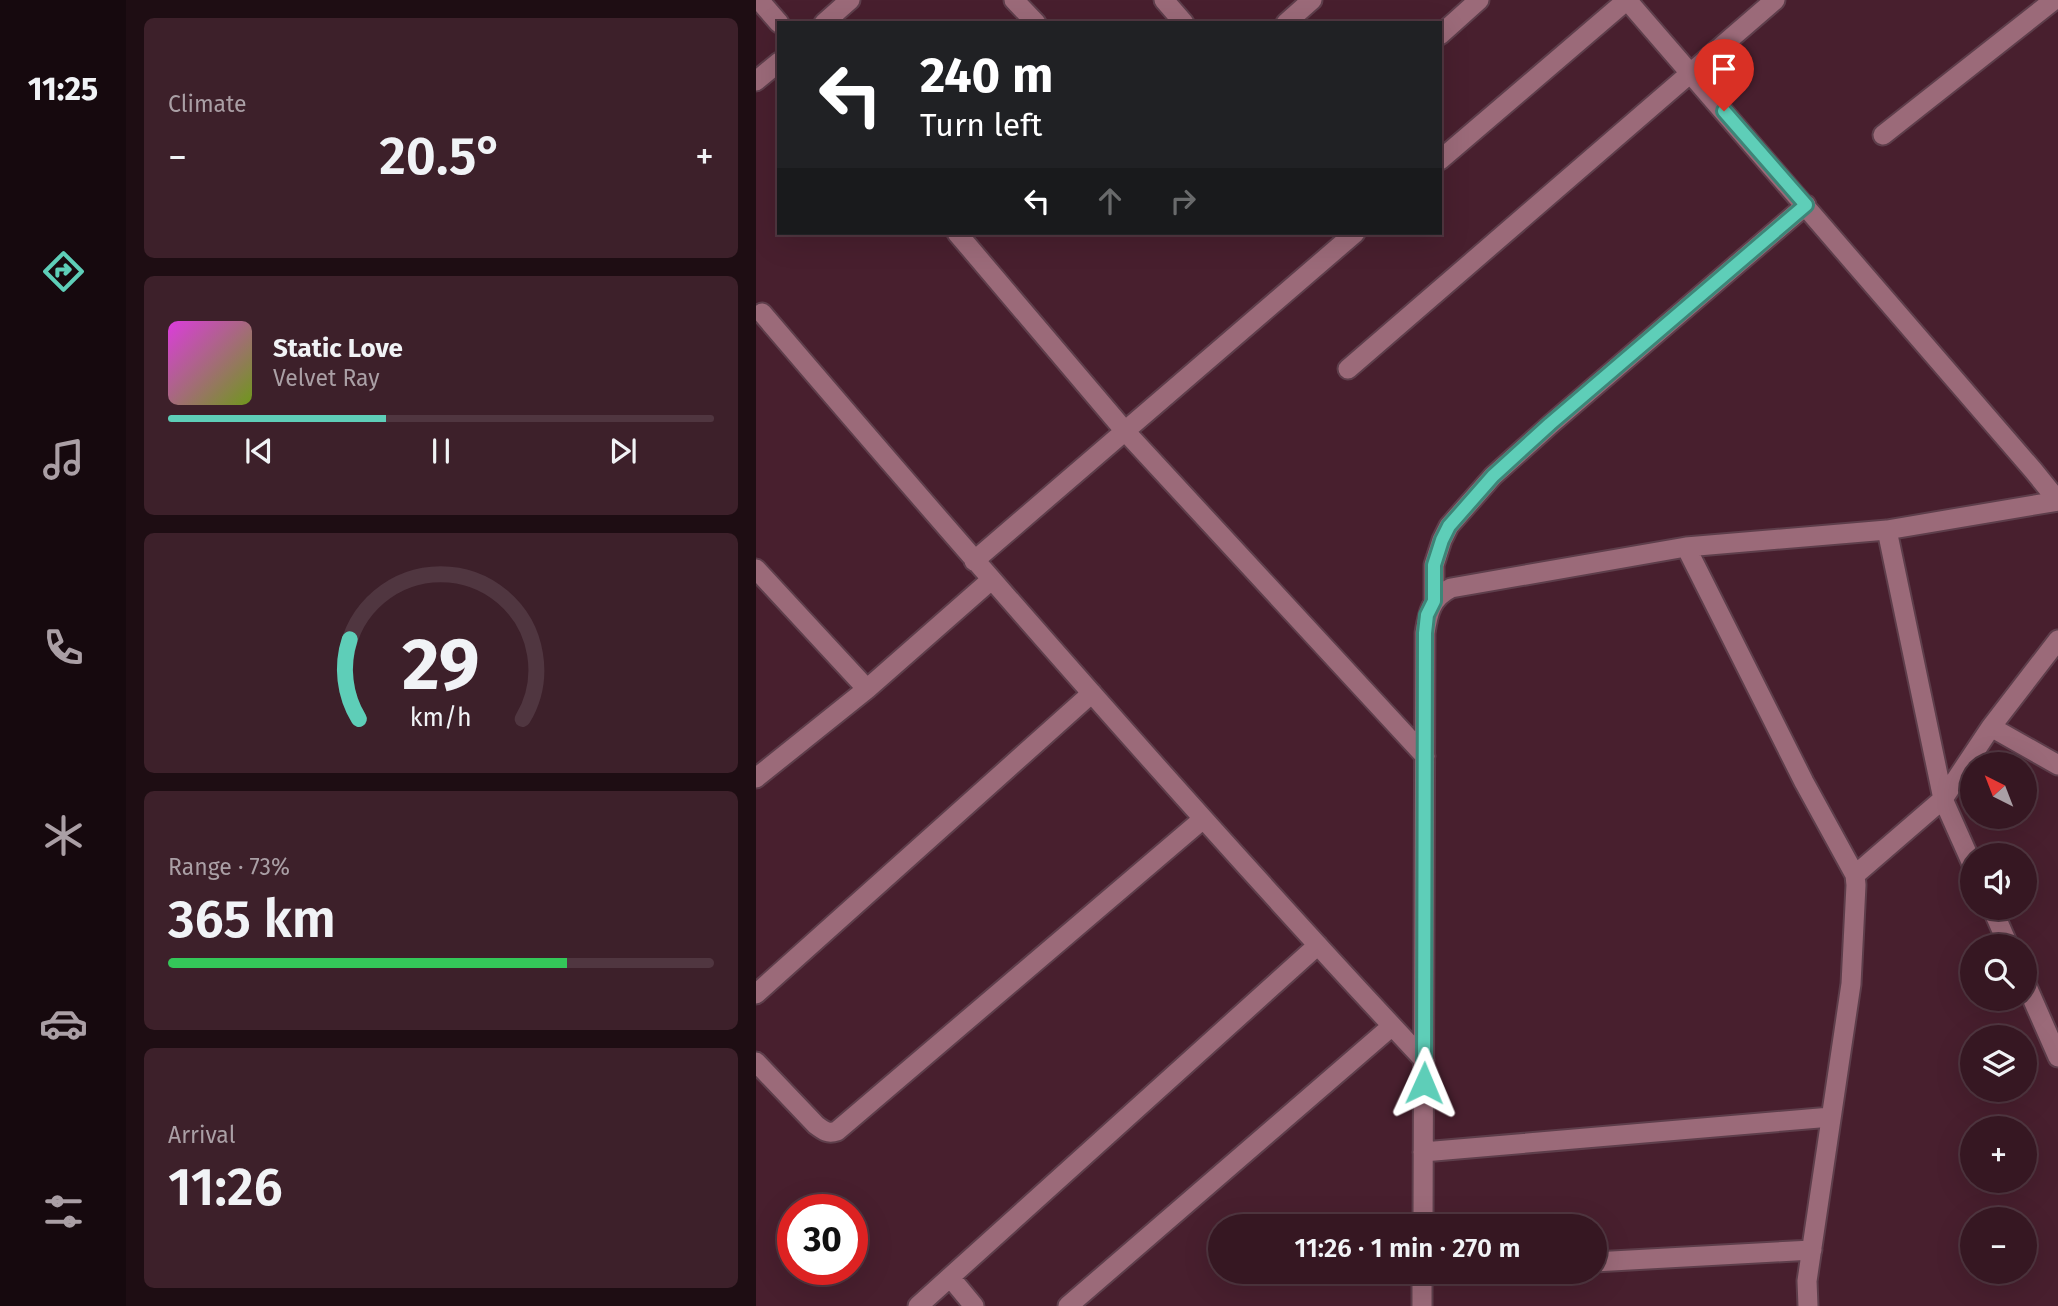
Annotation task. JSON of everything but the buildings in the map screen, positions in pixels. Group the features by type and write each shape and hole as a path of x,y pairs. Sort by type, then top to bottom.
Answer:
{"street":[{"path":"759,0 777,21"},
{"path":"826,21 850,0"},
{"path":"1014,0 1034,21"},
{"path":"1164,0 1182,21"},
{"path":"1288,21 1312,0"},
{"path":"1442,33 1479,0"},
{"path":"1423,1214 1425,633 1427,615 1434,601 1451,588 1686,547 1887,530 2058,501 1627,0 1442,158"},
{"path":"1348,369 1775,0"},
{"path":"1883,135 2056,0"},
{"path":"756,82 777,64"},
{"path":"1434,601 1434,565 1442,540 1449,526 1493,476 1806,205"},
{"path":"959,235 1124,430 1425,756"},
{"path":"974,561 1353,235"},
{"path":"758,313 1203,819 1424,1060"},
{"path":"1887,530 1943,799 1963,843"},
{"path":"1686,547 1804,782 1855,875 1851,984 1807,1282 1808,1306"},
{"path":"756,569 867,689"},
{"path":"756,778 867,689 991,580"},
{"path":"1855,875 1943,799 1991,727 2058,640"},
{"path":"756,994 1092,692"},
{"path":"1991,727 2058,765"},
{"path":"756,1062 816,1125 825,1132 837,1132 1203,819"},
{"path":"918,1306 1318,945"},
{"path":"2037,1009 2058,1057"},
{"path":"1068,1306 1392,1026"},
{"path":"1423,1152 1831,1117"},
{"path":"1607,1261 1812,1250"},
{"path":"950,1277 974,1306"},
{"path":"1422,1284 1422,1306"}],"route":[{"path":"1424,1083 1425,633 1427,615 1434,601 1434,565 1437,553 1449,526 1493,476 1806,205 1724,111"}]}
